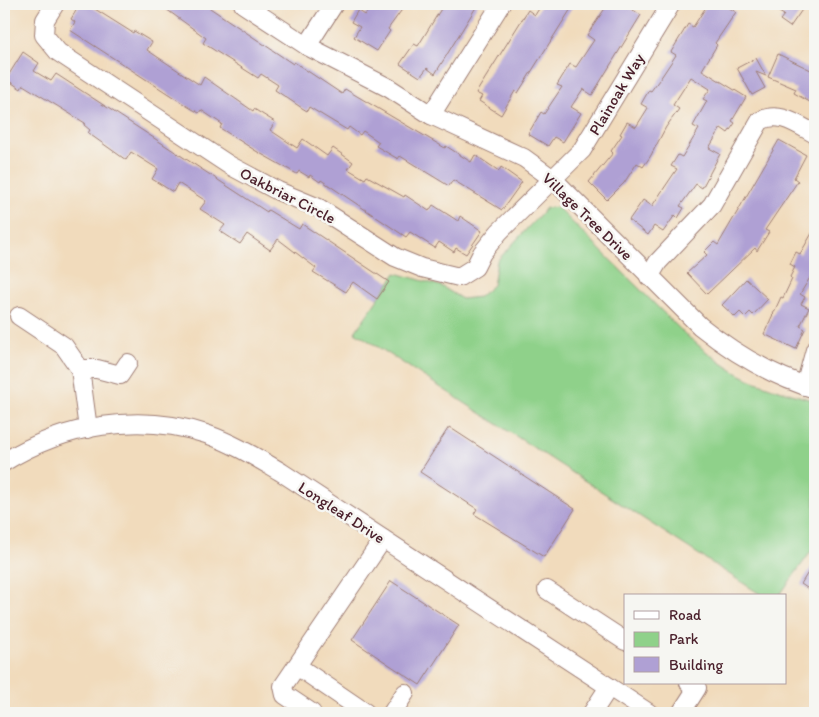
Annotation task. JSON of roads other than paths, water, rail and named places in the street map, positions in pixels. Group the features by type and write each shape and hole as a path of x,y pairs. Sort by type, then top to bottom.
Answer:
{"street":[{"name":"Oakbriar Circle","path":"55,4 45,20 44,36 58,52 230,164 278,191 319,208 408,263 459,276 475,267 490,242 553,179"},
{"name":"Village Tree Drive","path":"242,4 307,46 389,88 431,115 500,145 524,158 553,179 700,326 723,344 761,368 810,387"},
{"path":"307,46 334,4"},
{"path":"431,115 501,4"},
{"name":"Plainoak Way","path":"553,179 582,150 591,138 671,4"},
{"path":"649,277 658,262 712,205 760,121 769,116 787,119 815,134"},
{"path":"19,316 64,346 80,369 88,428"},
{"path":"810,387 815,350"},
{"path":"80,369 97,369 120,375 128,362"},
{"name":"Longleaf Drive","path":"4,462 44,440 88,428 155,425 205,434 235,446 281,472 649,713"},
{"path":"312,713 285,695 283,690 297,666 383,539"},
{"path":"547,590 624,640"},
{"path":"297,666 366,713"},
{"path":"681,713 697,688 691,684"},
{"path":"592,713 609,687"},
{"path":"392,713 405,693"}]}
